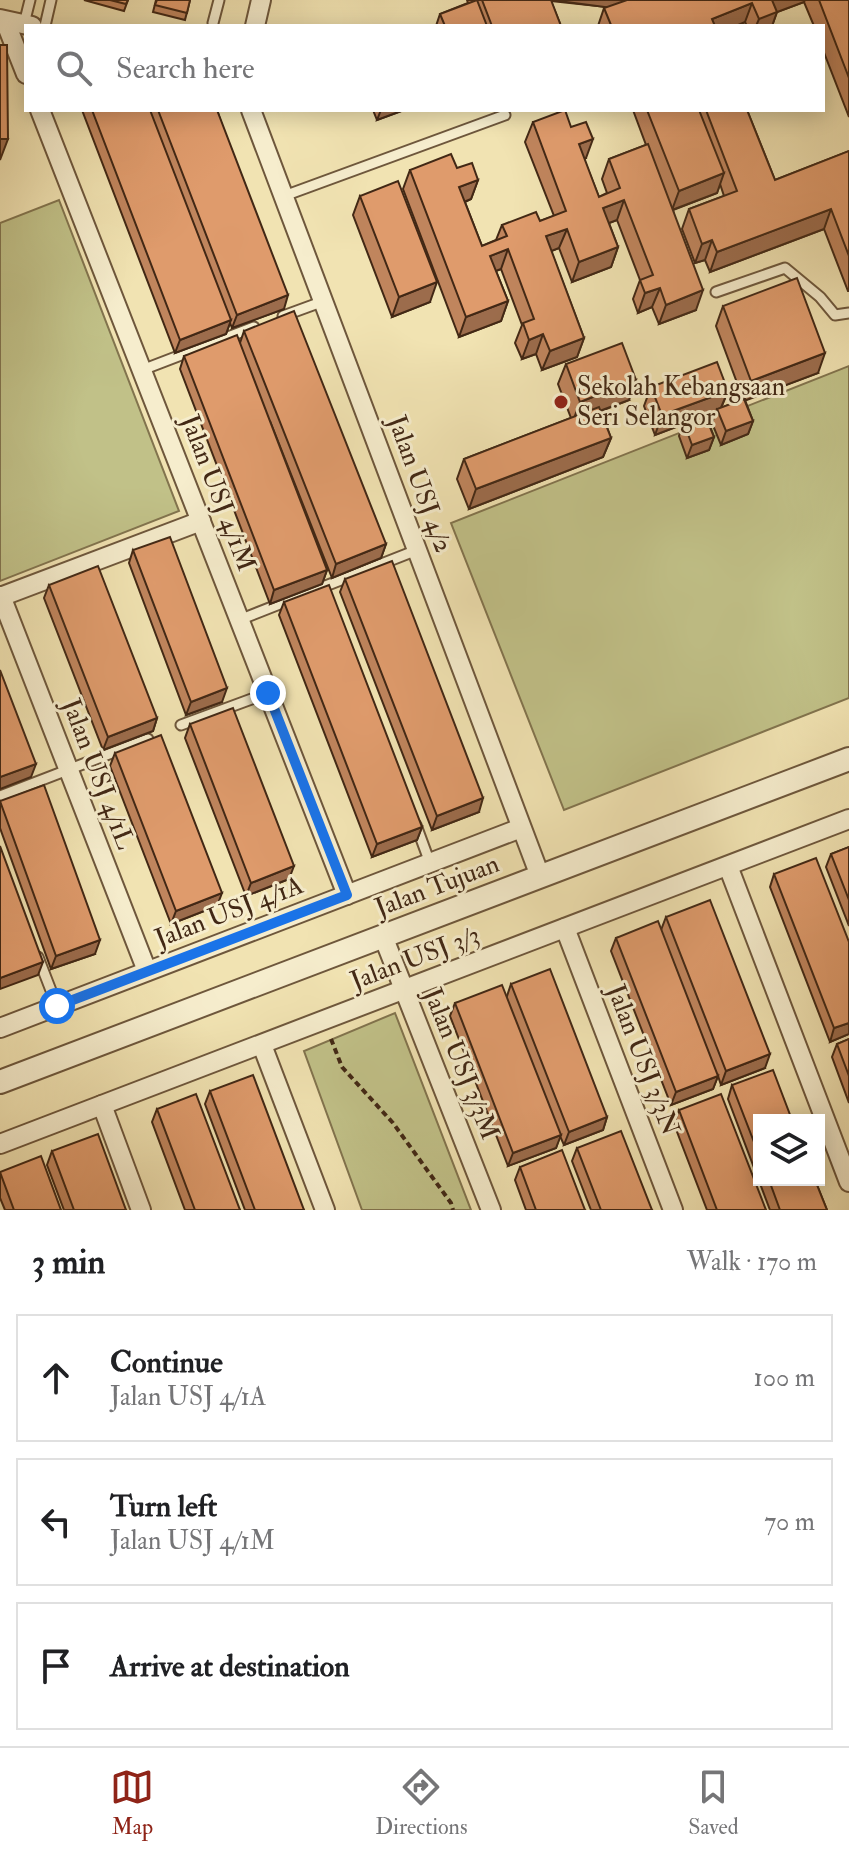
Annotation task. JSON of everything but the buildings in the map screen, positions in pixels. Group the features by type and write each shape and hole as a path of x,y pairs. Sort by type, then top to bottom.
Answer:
{"street":[{"path":"255,24 261,0"},
{"path":"15,22 24,65"},
{"name":"Jalan USJ 4/1M","path":"41,112 347,895"},
{"name":"Jalan USJ 4/2","path":"252,112 540,876"},
{"path":"1,596 201,521"},
{"name":"Jalan USJ 4/1L","path":"1,596 147,971"},
{"name":"Jalan Tujuan","path":"0,1082 849,759"},
{"name":"Jalan USJ 3/3","path":"0,1144 849,819"},
{"name":"Jalan USJ 4/1A","path":"0,1028 521,828"},
{"path":"728,866 849,1182"},
{"name":"Jalan USJ 3/3N","path":"565,928 673,1210"},
{"name":"Jalan USJ 3/3M","path":"383,936 491,1210"},
{"path":"262,1045 325,1210"},
{"path":"102,1105 141,1210"}],"lane":[{"path":"15,22 30,0"},
{"path":"45,24 51,0"},
{"path":"213,23 219,0"},
{"path":"284,196 505,115"},
{"path":"716,292 785,268 820,297 835,315 849,313"},
{"path":"142,370 324,301"},
{"path":"225,322 236,351"},
{"path":"239,620 417,550"},
{"path":"320,571 331,600"},
{"path":"181,725 268,693"},
{"path":"0,796 148,739"},
{"path":"414,819 430,863"},
{"path":"34,947 57,1006"}],"path":[{"path":"324,1022 342,1067 393,1123 453,1210"}],"green space":[{"path":"59,200 179,511 0,581 0,223"},
{"path":"849,366 849,698 564,810 451,523"},
{"path":"395,1013 471,1210 362,1210 304,1051"}],"place":[{"name":"Sekolah Kebangsaan Seri Selangor","path":"561,402"}],"route":[{"path":"57,1006 347,895 268,693"}]}
